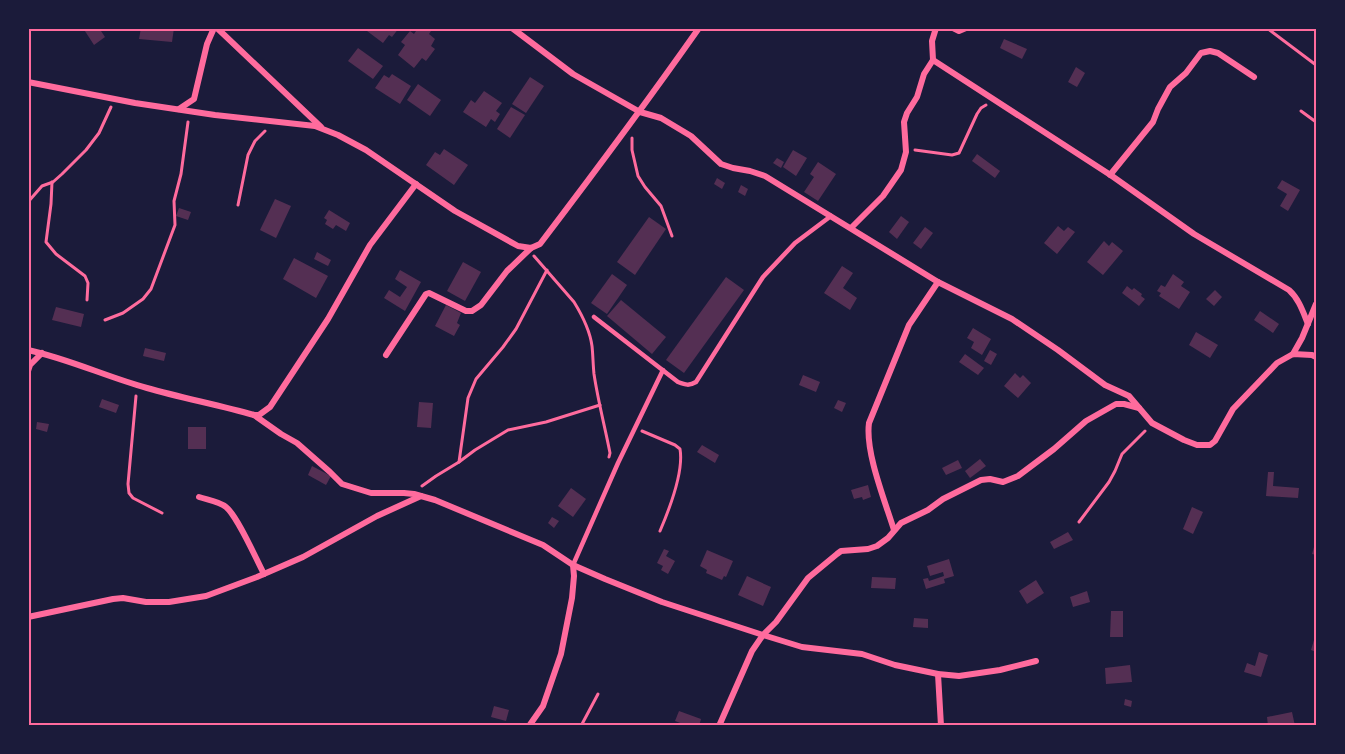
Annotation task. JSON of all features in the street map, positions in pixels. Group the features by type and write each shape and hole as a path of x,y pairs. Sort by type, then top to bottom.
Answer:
{"street":[{"path":"178,109 194,99 207,44 216,28 323,129"},
{"path":"512,28 573,74 640,112 661,118 691,136 722,164 765,176 938,282 1012,319 1105,385 1129,396 1152,423 1184,440 1202,446 1212,444 1221,433 1233,409 1277,363 1293,354 1317,357"},
{"path":"386,355 426,294 429,293 466,311 472,311 481,304 507,271 529,249 540,244 633,122 699,28"},
{"path":"851,228 883,196 901,170 906,152 904,122 917,97 924,74 933,60 932,41 936,28"},
{"path":"953,28 960,31 964,29"},
{"path":"1110,175 1153,122 1170,87 1186,73 1201,53 1210,51 1218,53 1254,77"},
{"path":"933,60 1110,175 1194,234 1289,291 1299,303 1308,324"},
{"path":"28,82 114,100 214,115 315,126 366,150 455,211 518,246 529,249"},
{"path":"28,350 61,358 137,385 259,415 270,407 328,319 370,245 416,184"},
{"path":"894,530 876,473 868,430 869,423 909,325 938,282"},
{"path":"1293,354 1317,304"},
{"path":"28,371 30,365 42,353"},
{"path":"719,726 749,658 763,635 776,622 808,578 837,554 841,551 877,546 902,523 981,480 990,479 1003,482 1018,476 1086,421 1116,404 1140,408"},
{"path":"254,415 297,443 342,484 371,494 412,493 457,508 543,545 573,565 662,602 763,635 802,647 862,654 895,666 938,674 959,676 1000,670 1036,661"},
{"path":"28,617 113,599 169,602 206,596 303,557 377,516 421,496"},
{"path":"199,498 220,503 228,508 264,574"},
{"path":"529,726 543,706 561,654 572,598 573,565"},
{"path":"938,674 941,726"}],"lane":[{"path":"594,317 678,382 692,385 763,277 795,243 831,216"},
{"path":"573,565 663,370"}],"path":[{"path":"1267,28 1317,65"},
{"path":"28,202 42,186 52,182 78,158 99,133 114,100"},
{"path":"906,152 916,150 952,155 959,153 981,108 996,101"},
{"path":"105,321 123,314 143,299 151,289 175,225 174,201 181,174 190,111"},
{"path":"1301,111 1317,122"},
{"path":"238,205 248,155 255,141 275,121"},
{"path":"633,122 632,150 638,176 661,206 672,236"},
{"path":"52,182 46,242 56,254 86,276 87,300"},
{"path":"529,249 574,302 589,334 594,375 610,453 608,463"},
{"path":"459,462 468,398 476,379 516,329 547,270"},
{"path":"137,385 129,493 133,498 162,513"},
{"path":"412,493 508,430 546,422 600,405"},
{"path":"1079,522 1109,482 1122,454 1152,423"},
{"path":"635,428 680,449 679,471 674,493 660,531"},
{"path":"581,726 598,694"}],"building":[{"path":"83,28 99,28 105,37 94,45"},
{"path":"141,28 174,28 172,42 139,39"},
{"path":"369,28 399,28 383,43 367,31"},
{"path":"418,28 427,28 431,31 429,34 435,39 431,46 435,49 426,61 422,58 414,68 398,55 405,45 401,42 410,31 414,34"},
{"path":"1004,39 1027,49 1022,59 1000,48"},
{"path":"358,48 383,66 373,79 348,61"},
{"path":"1076,67 1085,73 1077,87 1068,82"},
{"path":"392,74 411,86 400,104 375,88 384,75 389,78"},
{"path":"530,77 544,86 526,113 512,104"},
{"path":"418,84 441,100 430,116 407,100"},
{"path":"484,91 502,103 496,111 500,114 495,122 491,119 486,127 463,112 471,100 475,103"},
{"path":"511,107 525,115 510,138 497,129"},
{"path":"444,149 468,165 454,185 426,165 435,152 440,155"},
{"path":"793,150 807,158 796,176 783,167"},
{"path":"977,154 1000,171 995,178 972,161"},
{"path":"777,158 784,162 781,168 773,163"},
{"path":"818,162 836,174 818,201 804,192 814,177 810,174"},
{"path":"717,178 725,183 722,189 714,184"},
{"path":"1282,180 1300,190 1288,211 1280,206 1287,194 1277,188"},
{"path":"741,185 748,189 745,196 738,192"},
{"path":"275,199 291,206 276,238 260,230"},
{"path":"179,208 191,212 188,220 176,216"},
{"path":"329,210 350,223 346,231 336,225 333,229 325,224 327,220 324,218"},
{"path":"901,216 909,222 897,239 889,232"},
{"path":"649,217 666,229 635,275 617,262"},
{"path":"1058,226 1064,231 1068,227 1075,232 1057,254 1044,243"},
{"path":"925,227 933,233 921,249 913,243"},
{"path":"1104,241 1109,246 1112,242 1123,251 1103,275 1087,262"},
{"path":"317,252 331,260 328,266 314,259"},
{"path":"294,258 328,276 316,298 283,279"},
{"path":"463,262 481,272 465,301 447,291"},
{"path":"842,266 853,273 843,288 857,298 850,310 824,293"},
{"path":"400,270 421,282 405,311 384,298 389,290 400,297 407,287 395,279"},
{"path":"612,274 627,285 607,314 591,303"},
{"path":"1173,274 1184,282 1181,286 1190,292 1179,309 1159,296 1161,293 1157,291 1161,285 1165,287"},
{"path":"726,277 744,290 684,373 666,360"},
{"path":"1127,286 1132,290 1134,288 1145,299 1139,306 1122,293"},
{"path":"1215,290 1222,297 1214,306 1206,299"},
{"path":"621,300 666,337 652,354 607,316"},
{"path":"446,305 461,313 457,323 460,325 454,336 435,326"},
{"path":"56,307 84,314 81,327 52,320"},
{"path":"1260,311 1279,324 1273,333 1254,320"},
{"path":"973,328 991,339 982,355 971,348 974,342 967,338"},
{"path":"1196,332 1218,345 1210,358 1189,345"},
{"path":"145,348 166,353 164,361 143,356"},
{"path":"990,350 997,354 991,365 984,361"},
{"path":"965,354 984,368 978,375 959,362"},
{"path":"1015,373 1020,378 1023,375 1031,383 1018,398 1004,386"},
{"path":"803,375 820,382 816,392 799,385"},
{"path":"102,399 119,405 116,413 99,407"},
{"path":"838,400 846,403 842,412 834,408"},
{"path":"419,402 433,403 431,428 417,427"},
{"path":"37,422 49,424 47,432 36,429"},
{"path":"188,427 206,427 206,449 188,449"},
{"path":"702,445 719,455 715,463 697,452"},
{"path":"980,459 986,466 970,478 965,471"},
{"path":"958,460 962,468 946,475 942,468"},
{"path":"312,466 331,476 326,485 308,475"},
{"path":"1268,472 1274,472 1273,486 1299,488 1298,498 1266,496"},
{"path":"868,485 871,497 863,500 862,497 854,499 851,490"},
{"path":"571,488 586,499 573,517 558,506"},
{"path":"1192,507 1203,512 1193,534 1183,529"},
{"path":"552,517 559,521 554,528 548,523"},
{"path":"1068,532 1073,540 1054,549 1050,542"},
{"path":"1316,540 1316,555 1312,554"},
{"path":"664,549 669,551 666,556 675,561 668,574 661,570 663,566 657,563"},
{"path":"707,550 733,561 726,577 724,576 722,580 706,573 707,570 700,566"},
{"path":"949,559 954,576 944,579 945,583 926,589 923,579 928,578 929,581 944,576 943,572 930,576 927,566"},
{"path":"747,576 771,587 763,606 738,595"},
{"path":"872,577 896,578 895,589 871,588"},
{"path":"1036,580 1044,593 1027,604 1019,591"},
{"path":"1087,591 1090,602 1073,607 1070,597"},
{"path":"1111,611 1123,611 1123,637 1110,637"},
{"path":"914,618 928,619 928,628 913,627"},
{"path":"1314,640 1316,641 1316,652 1311,650"},
{"path":"1259,652 1268,655 1261,677 1244,672 1247,663 1255,666"},
{"path":"1130,665 1132,682 1106,684 1105,668"},
{"path":"1125,699 1132,701 1131,707 1124,705"},
{"path":"494,706 509,710 506,721 491,717"},
{"path":"679,711 701,719 699,726 688,726 675,721"},
{"path":"1292,712 1295,726 1268,726 1267,717"}]}
